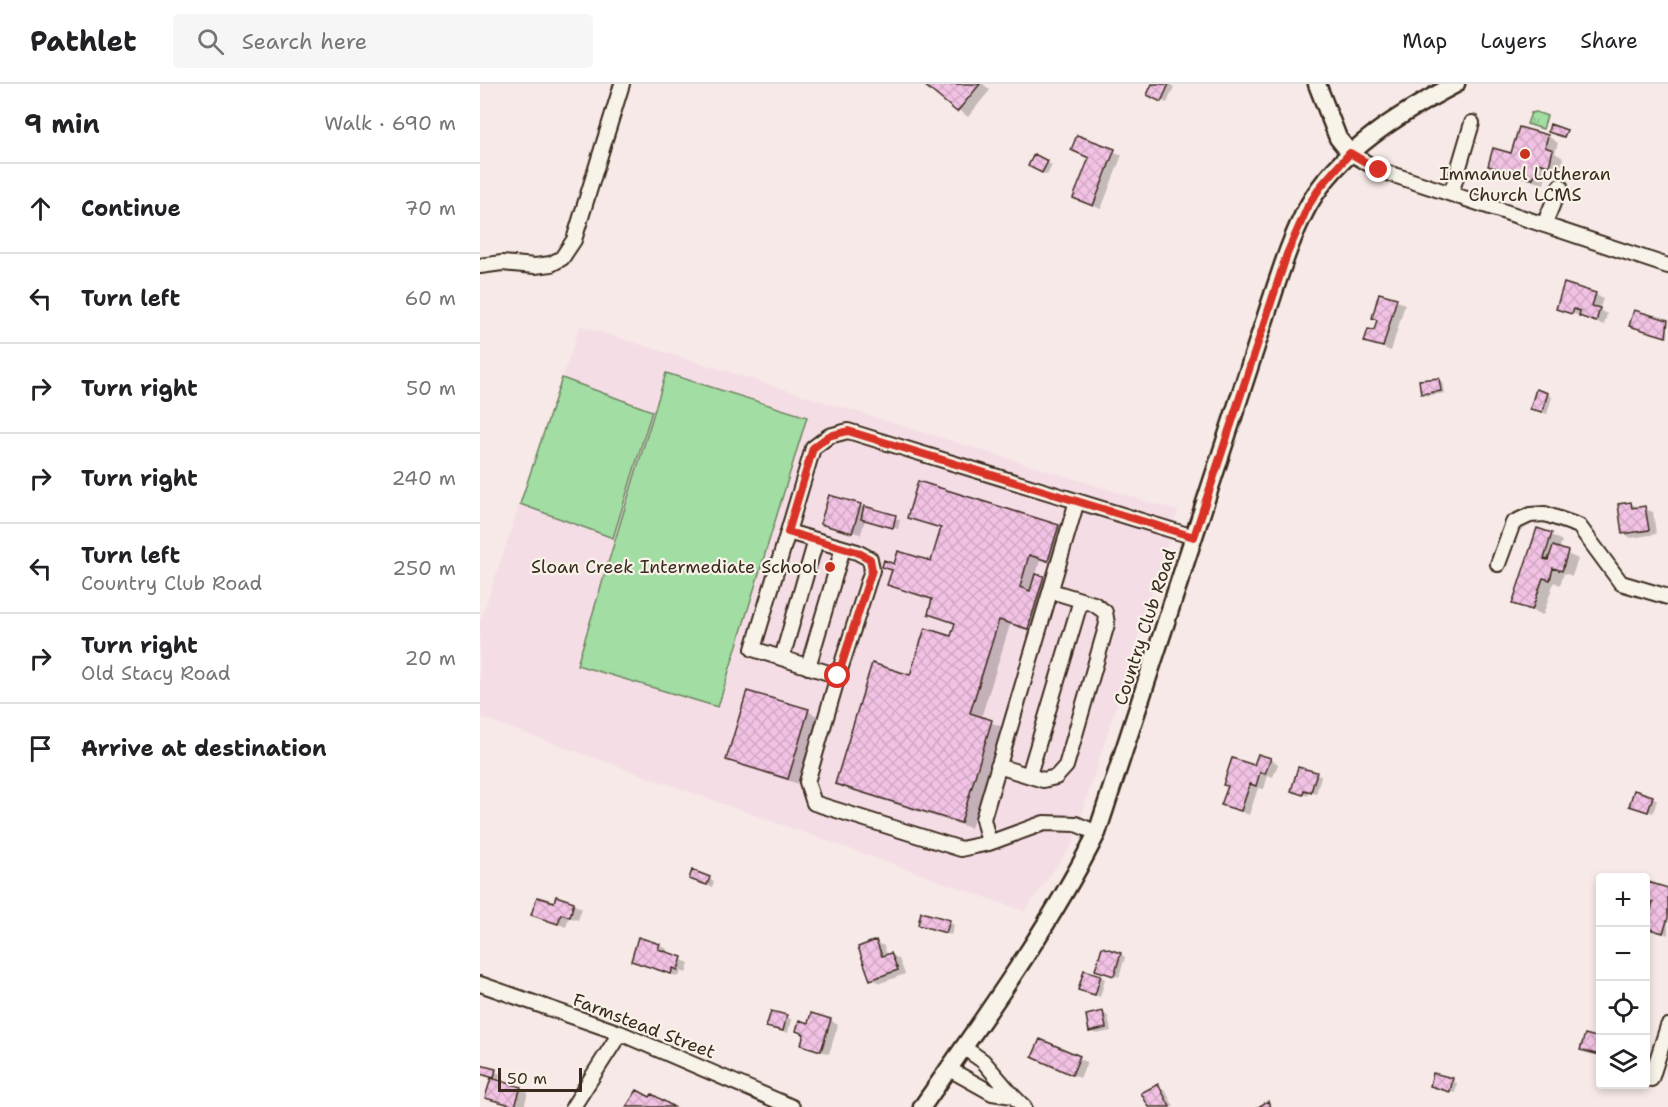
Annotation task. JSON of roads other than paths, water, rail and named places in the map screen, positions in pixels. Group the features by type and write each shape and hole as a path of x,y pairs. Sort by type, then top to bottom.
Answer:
{"main road":[{"path":"1317,84 1338,138 1350,153"},
{"name":"Country Club Road","path":"922,1107 1067,892 1097,833 1287,254 1308,206 1321,186 1350,153 1425,100 1456,84"}],"street":[{"path":"480,278 484,266 502,262 535,266 551,264 562,258 574,240 622,84"},
{"path":"1451,194 1472,123"},
{"path":"1350,153 1379,170 1668,266"},
{"path":"1544,225 1560,186"},
{"path":"838,676 753,649 813,448 829,436 848,431 1194,537"},
{"path":"989,843 983,819 1077,501"},
{"path":"1498,564 1513,523 1530,515 1545,514 1579,526 1621,583 1668,597"},
{"path":"788,532 843,548 870,559 872,570 807,782 814,803 961,849 989,843 1044,823 1076,824 1097,833"},
{"path":"782,658 816,540"},
{"path":"808,667 843,548"},
{"path":"998,766 1043,780 1056,777 1066,766 1107,624 1106,612 1094,604 1051,591"},
{"path":"1029,775 1082,600"},
{"name":"Farmstead Street","path":"480,984 620,1034 792,1107"},
{"path":"1651,1079 1668,1026"},
{"path":"573,1107 620,1034"},
{"path":"963,1047 983,1062 1024,1107"},
{"path":"949,1069 992,1093 1013,1096"}],"place":[{"name":"Immanuel Lutheran Church LCMS","path":"1525,154"},
{"name":"Sloan Creek Intermediate School","path":"830,567"}]}
